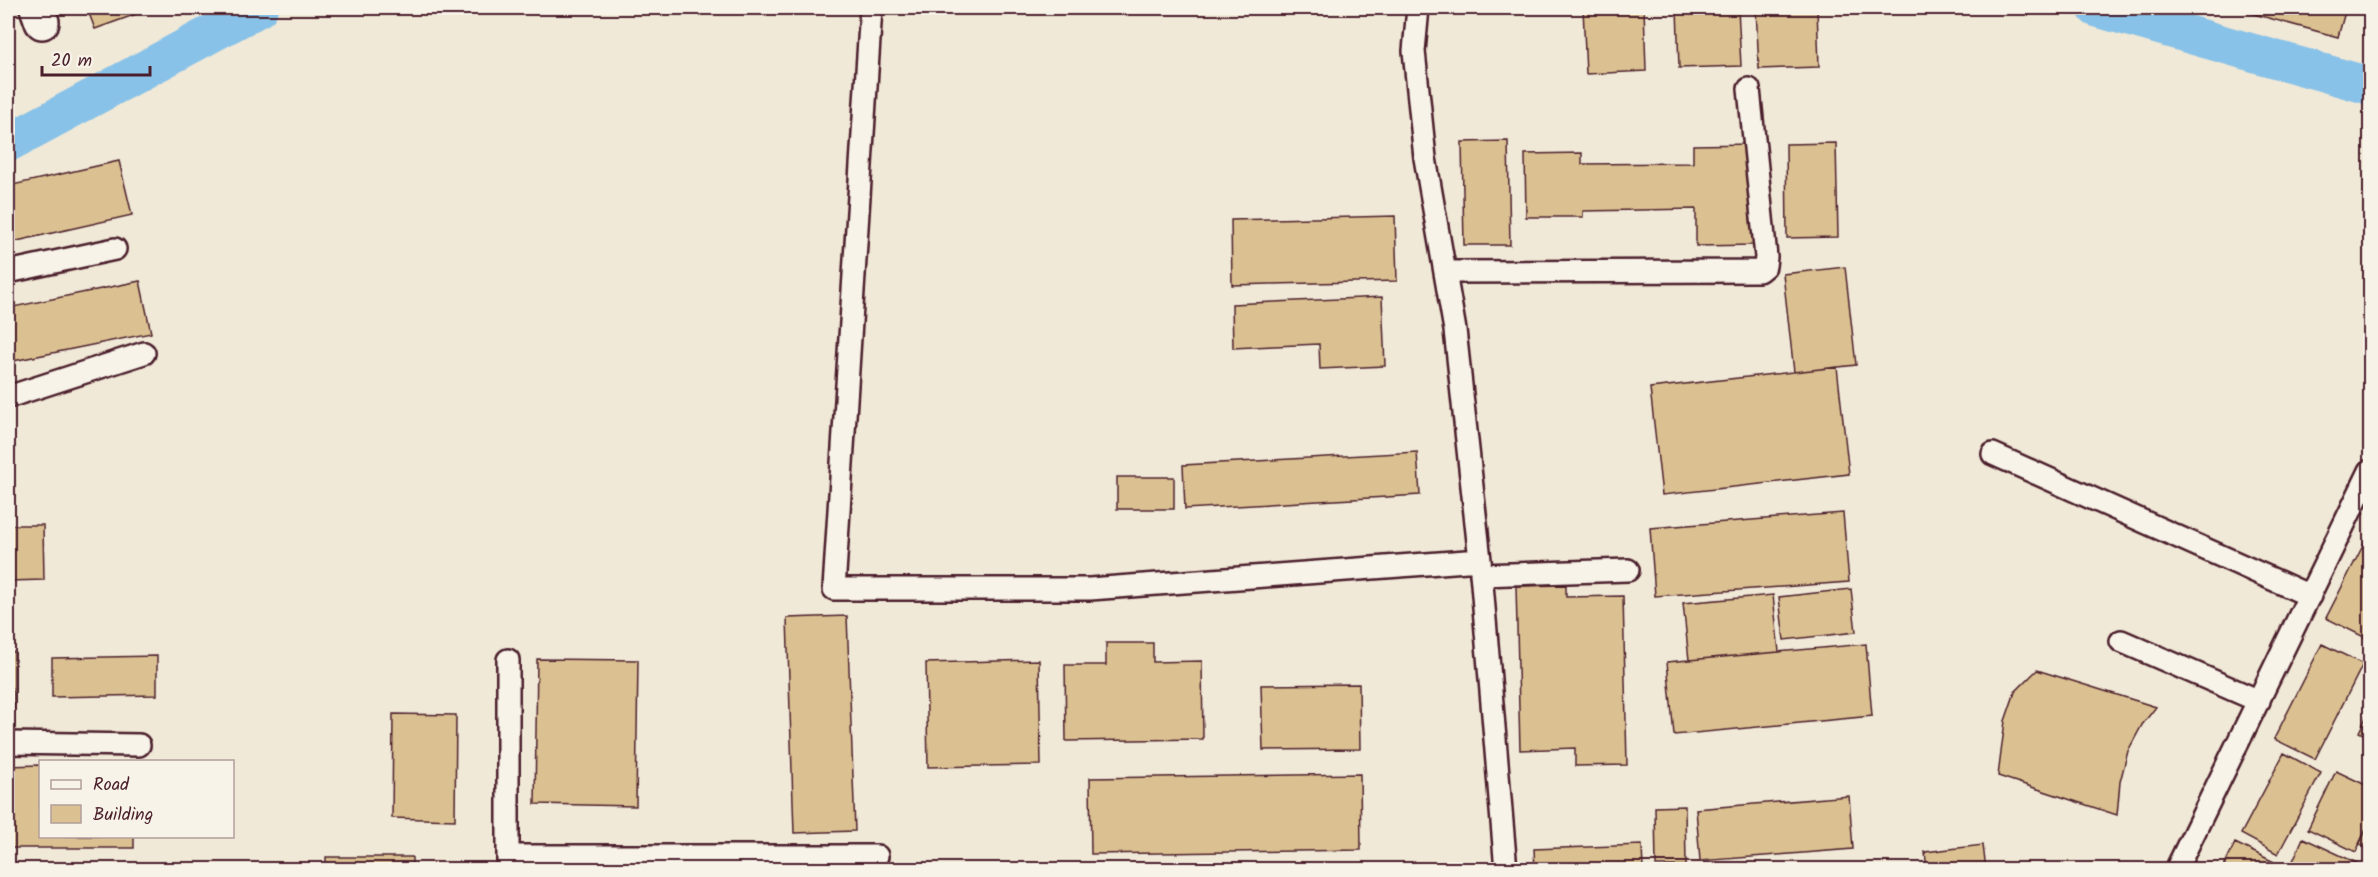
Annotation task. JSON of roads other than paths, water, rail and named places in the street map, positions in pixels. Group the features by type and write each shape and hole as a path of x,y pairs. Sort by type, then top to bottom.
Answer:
{"lane":[{"path":"871,8 834,589 1090,589 1480,567 1628,570"},
{"path":"1418,8 1414,51 1425,158 1455,330 1480,567 1506,870"},
{"path":"1445,272 1759,271 1765,266 1766,257 1749,89"},
{"path":"8,272 115,249"},
{"path":"8,397 144,353"},
{"path":"1994,454 2310,596"},
{"path":"2176,870 2370,471"},
{"path":"2121,641 2259,701"},
{"path":"508,660 508,863 876,856"},
{"path":"8,743 139,745"}],"waterway":[{"path":"8,143 259,8"},
{"path":"2096,8 2370,86"}]}
